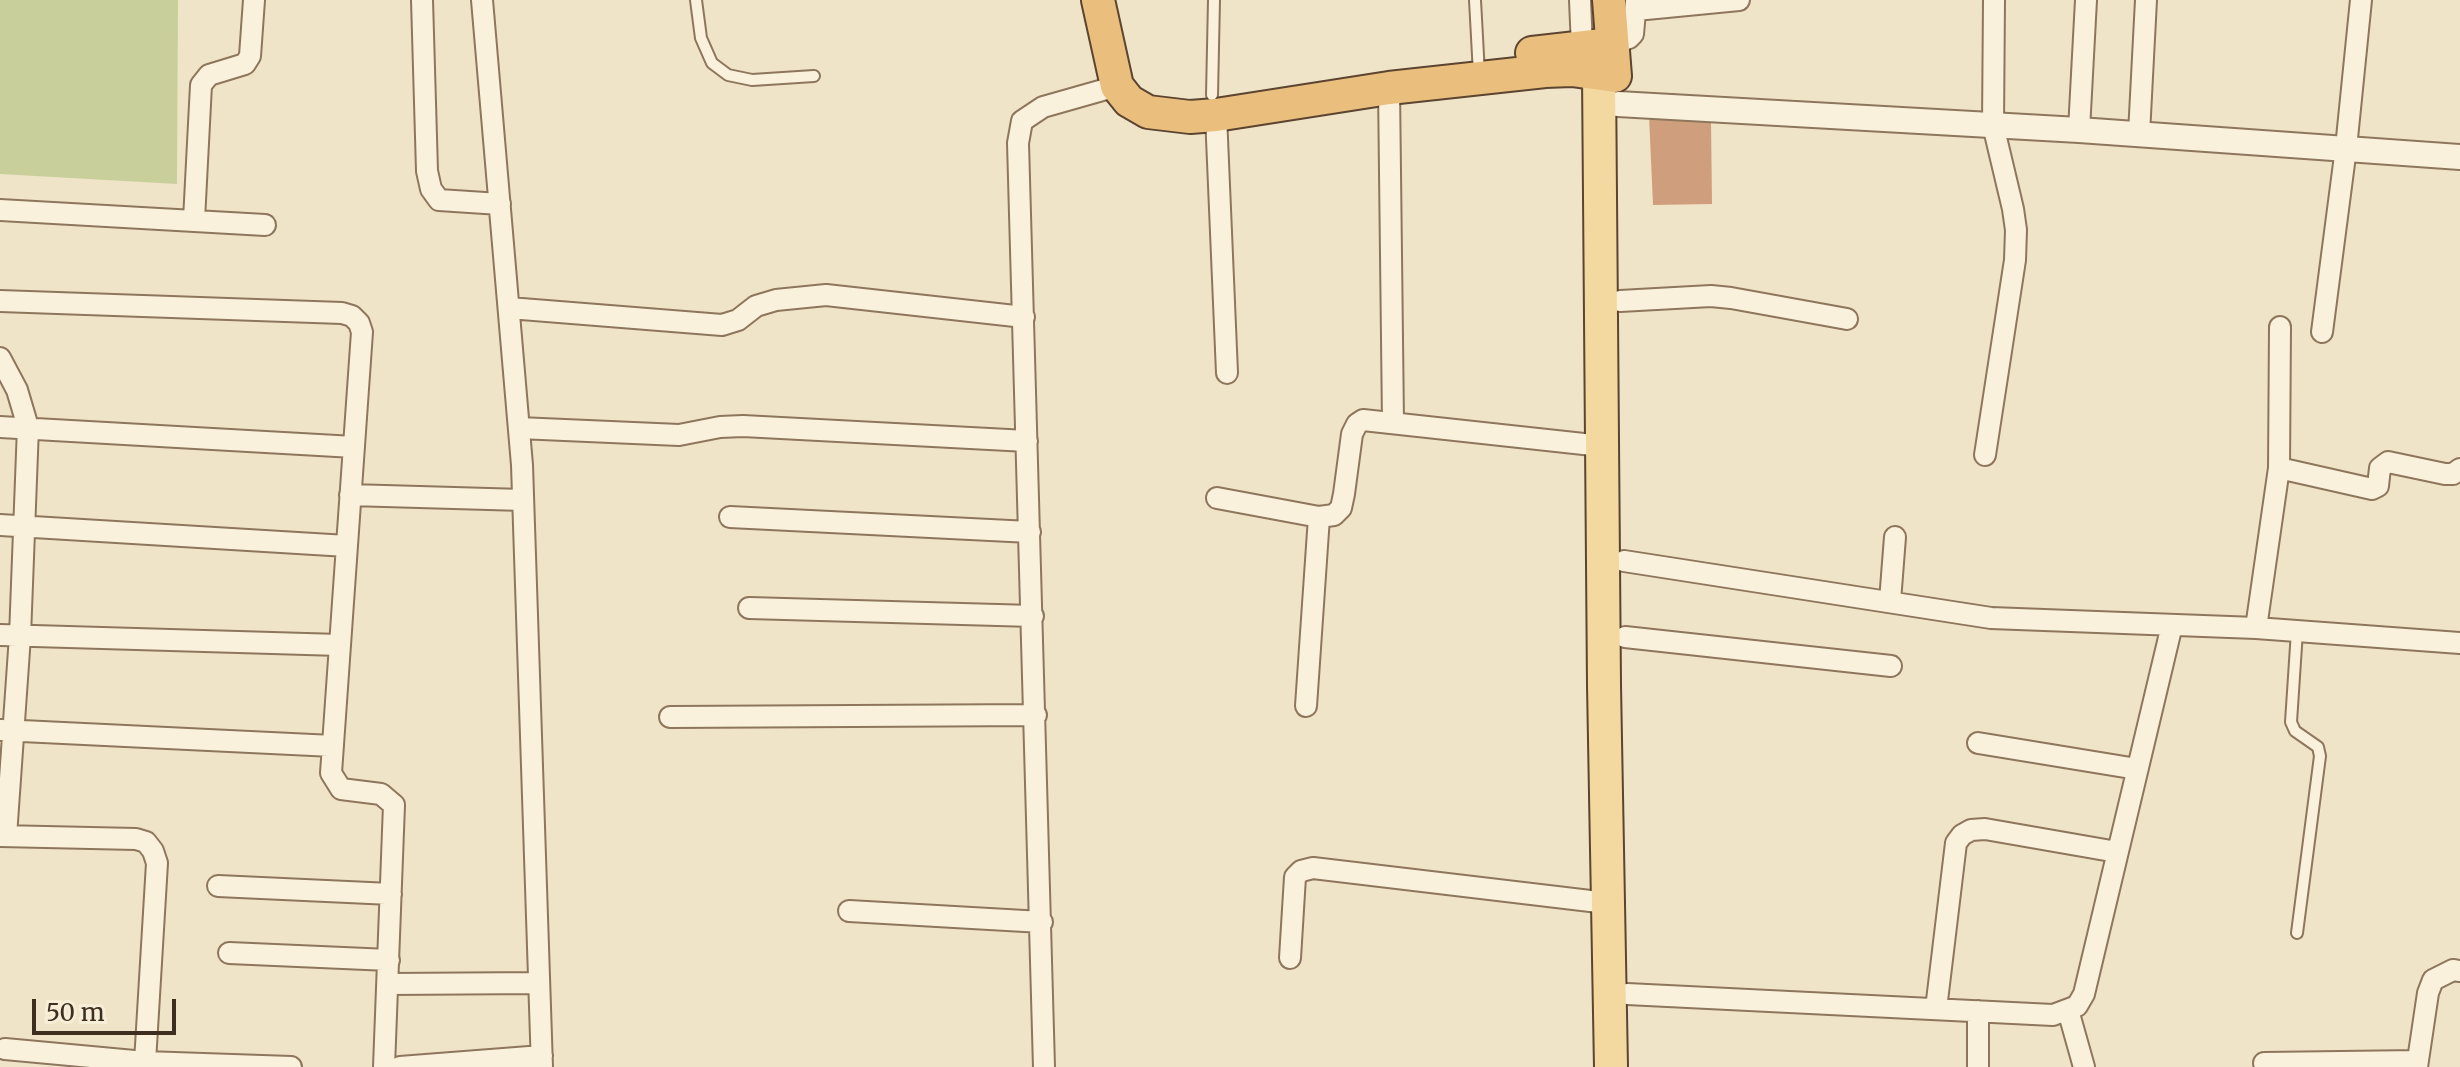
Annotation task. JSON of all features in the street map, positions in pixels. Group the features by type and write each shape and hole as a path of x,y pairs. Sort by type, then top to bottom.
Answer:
{"highway":[{"path":"1098,0 1117,86 1129,101 1148,112 1190,117 1214,105 1479,70"},
{"path":"1118,0 1130,57 1147,88 1214,105 1389,88 1611,38"}],"main road":[{"path":"1611,38 1620,301 1628,1067"},
{"path":"1611,38 1602,446 1611,1067"}],"street":[{"path":"194,220 201,85 209,75 245,64 250,56 254,0"},
{"path":"422,0 427,171 431,189 439,200 500,204"},
{"path":"400,1067 542,1061 519,428 482,0"},
{"path":"1580,0 1611,38 1993,125 2460,157"},
{"path":"1611,38 1739,0"},
{"path":"1985,455 2015,260 2016,230 1993,125 1994,0"},
{"path":"2079,130 2086,0"},
{"path":"2139,134 2146,0"},
{"path":"2322,332 2361,0"},
{"path":"1044,1067 1018,143 1022,121 1043,107 1117,86"},
{"path":"1389,88 1393,422"},
{"path":"1214,105 1227,373"},
{"path":"0,210 265,225"},
{"path":"509,308 722,325 738,320 756,306 776,300 826,295 1024,317"},
{"path":"1620,301 1731,298 1847,319"},
{"path":"0,301 342,313 352,316 359,323 362,332 331,773 341,789 381,794 394,805 384,1067"},
{"path":"2256,628 2279,468 2280,327"},
{"path":"0,358 17,390 28,427 24,526 10,636 3,836 136,839 146,842 153,851 157,863 145,1062"},
{"path":"1217,498 1319,517 1334,515 1341,508 1352,434 1363,420 1602,446"},
{"path":"519,428 679,435 743,426 1027,441"},
{"path":"0,427 354,447"},
{"path":"2279,468 2372,489 2378,486 2380,468 2388,462 2445,474 2453,474 2460,469"},
{"path":"350,495 523,500"},
{"path":"730,517 1030,532"},
{"path":"1306,706 1319,517"},
{"path":"0,525 347,546"},
{"path":"1890,601 1895,537"},
{"path":"1624,561 1991,618 2256,628 2460,643"},
{"path":"749,608 1033,616"},
{"path":"1627,994 2053,1015 2077,1006 2084,994 2172,625"},
{"path":"10,636 340,645"},
{"path":"1625,637 1891,666"},
{"path":"670,717 1036,715"},
{"path":"6,730 333,746"},
{"path":"1978,743 2137,769"},
{"path":"1936,1009 1956,843 1962,835 1971,830 1985,829 2117,852"},
{"path":"1290,958 1295,877 1301,871 1313,868 1607,903"},
{"path":"218,886 391,894"},
{"path":"849,911 1042,922"},
{"path":"229,953 389,960"},
{"path":"2264,1063 2417,1064 2428,993 2433,980 2453,970 2460,971"},
{"path":"388,984 539,983"},
{"path":"2068,1010 2084,1067"},
{"path":"1978,1011 1978,1067"},
{"path":"5,1049 145,1062 291,1067"}],"lane":[{"path":"696,0 701,38 712,63 728,75 752,80 814,76"},
{"path":"1214,0 1214,105"},
{"path":"1475,0 1479,70"},
{"path":"2297,631 2291,722 2295,731 2318,747 2320,756 2297,933"}],"green space":[{"path":"0,0 178,0 177,184 0,174"}],"building":[{"path":"1649,116 1711,118 1712,204 1653,205"}]}
